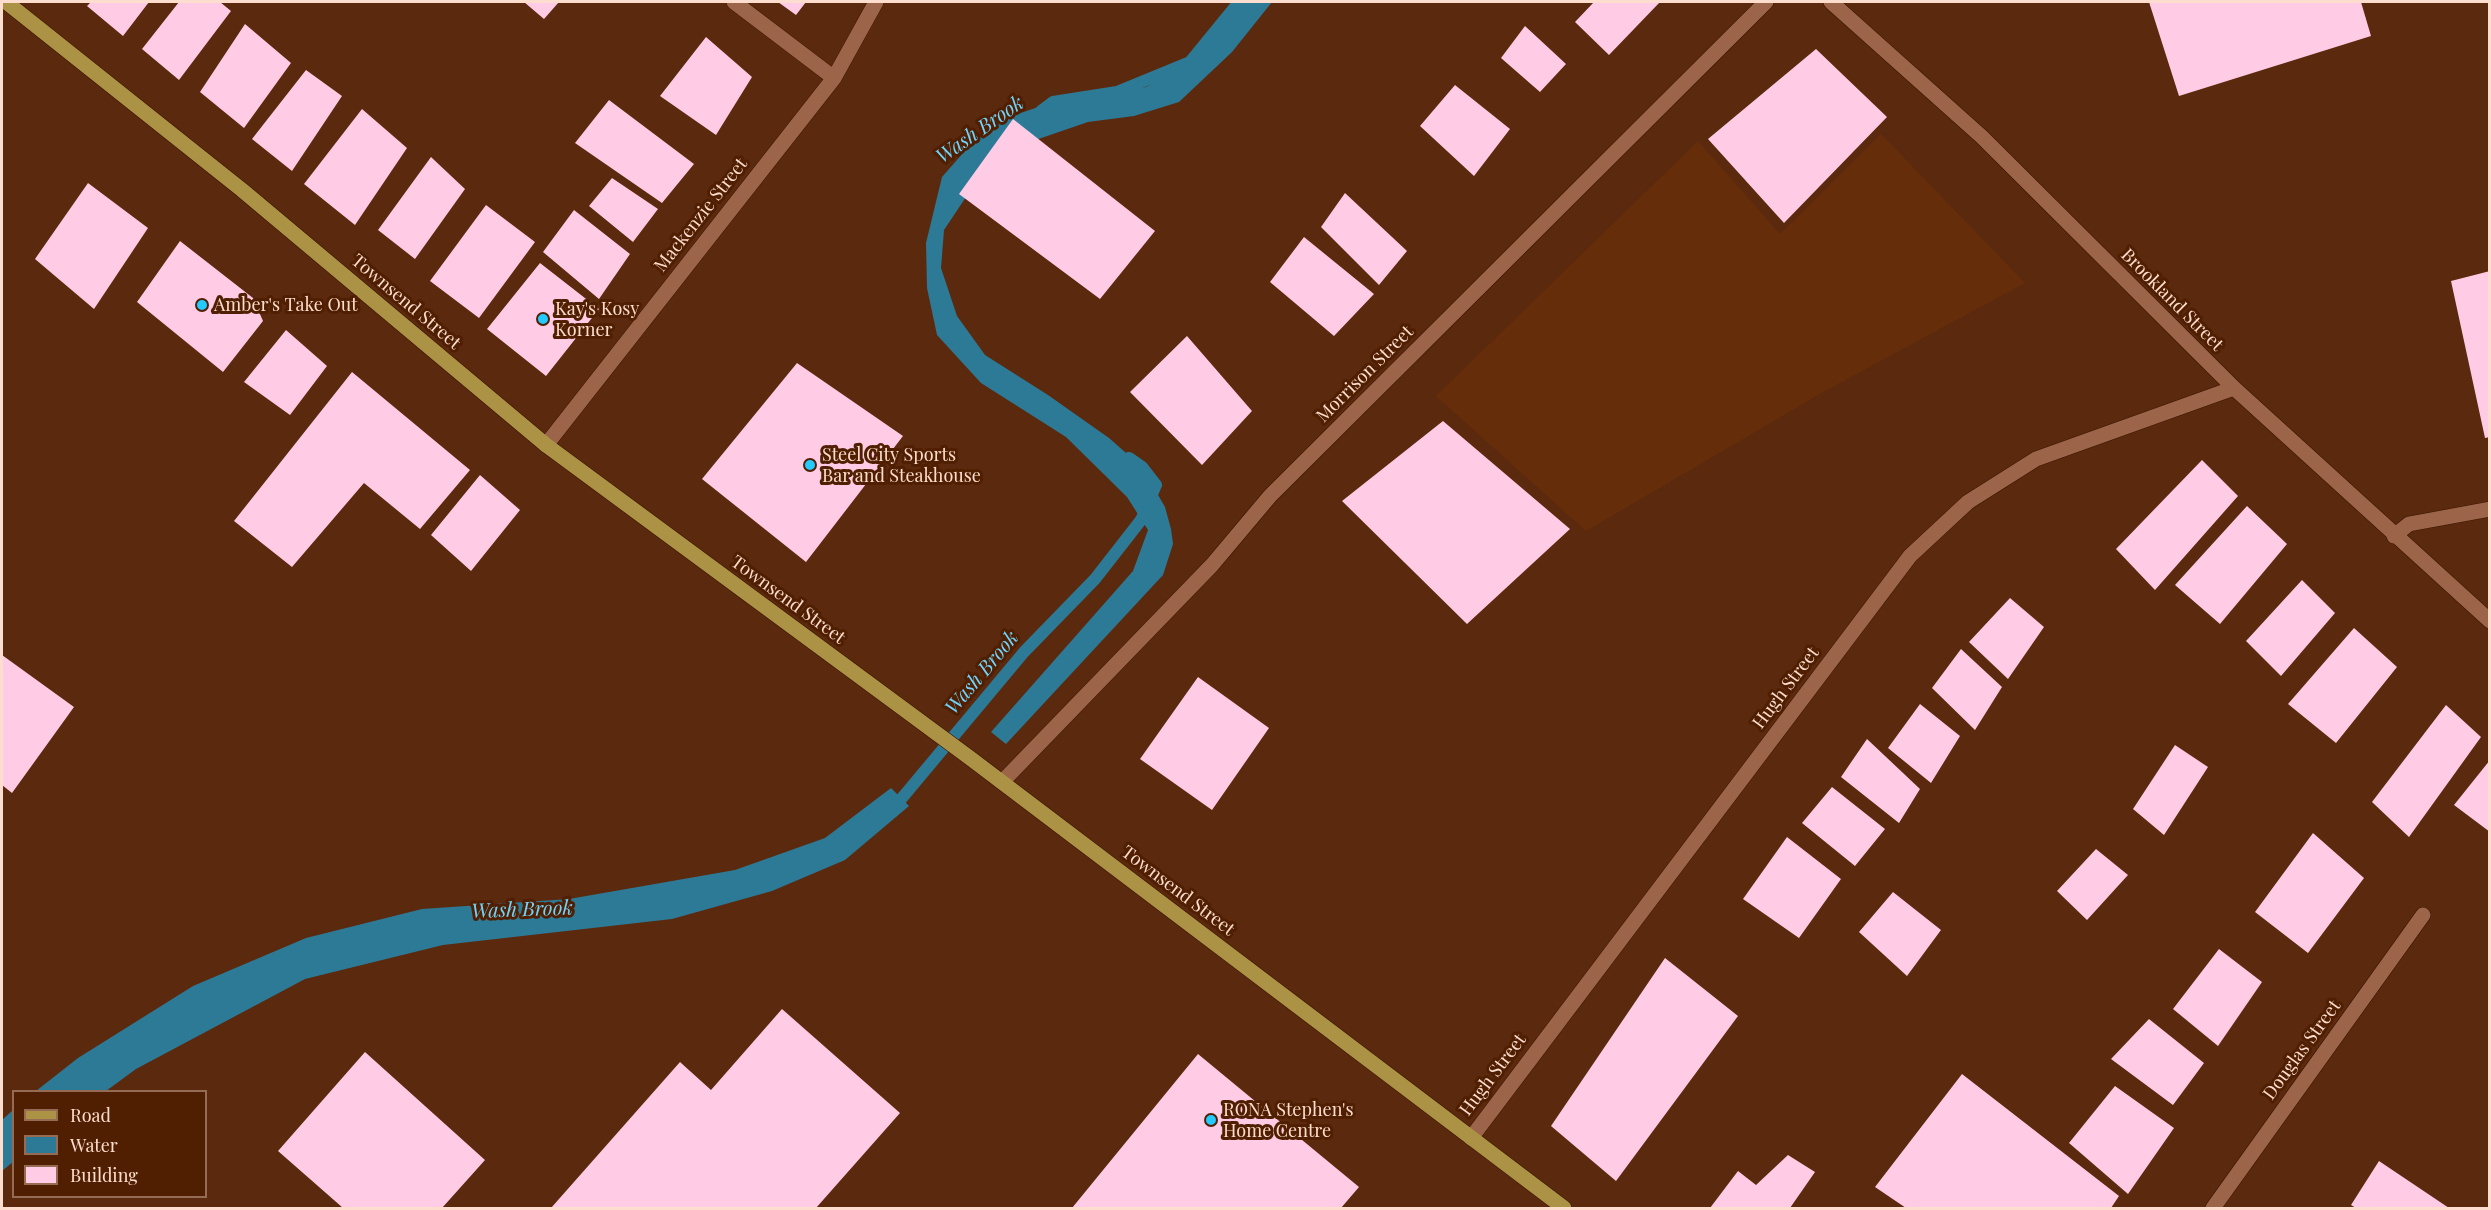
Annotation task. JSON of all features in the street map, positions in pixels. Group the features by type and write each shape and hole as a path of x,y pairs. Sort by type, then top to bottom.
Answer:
{"main road":[{"name":"Townsend Street","path":"6,2 242,190 546,445 1002,782 1564,1209"}],"street":[{"path":"734,2 834,78"},
{"name":"Mackenzie Street","path":"546,445 834,78 876,2"},
{"name":"Morrison Street","path":"1002,782 1212,565 1270,496 1766,2"},
{"name":"Brookland Street","path":"1831,2 1982,137 2234,388 2490,621"},
{"name":"Hugh Street","path":"1471,1137 1910,556 1968,501 2036,459 2234,388"},
{"path":"2394,536 2409,524 2490,509"},
{"name":"Douglas Street","path":"2213,1209 2423,915"}],"shaded area":[{"path":"1881,134 2025,283 1825,391 1586,531 1436,396 1698,141 1780,234"}],"water":[{"path":"1240,2 1272,2 1232,52 1179,102 1134,116 1088,122 1018,146 974,185 944,230 941,268 957,316 985,355 1048,395 1109,438 1142,467 1165,507 1173,544 1163,575 1006,744 991,732 1133,571 1148,530 1127,497 1066,437 981,383 937,335 927,288 926,243 942,177 971,144 1006,118 1053,102 1146,87 1190,62"},
{"path":"891,788 909,806 845,860 772,891 672,919 443,945 305,979 136,1069 107,1090 37,1090 78,1058 193,986 306,938 422,909 569,899 735,870 825,838"},
{"path":"12,1111 12,1163 2,1171 2,1120"}],"building":[{"path":"91,2 149,2 123,36 87,6"},
{"path":"179,2 220,2 231,11 179,80 142,49"},
{"path":"524,2 559,2 544,19"},
{"path":"778,2 806,2 796,15"},
{"path":"1594,2 1660,2 1609,55 1575,22"},
{"path":"2149,2 2361,2 2371,36 2179,96"},
{"path":"245,24 291,63 244,128 200,92"},
{"path":"1525,26 1566,64 1540,92 1501,58"},
{"path":"706,37 752,77 716,135 660,96"},
{"path":"1816,49 1887,117 1784,223 1708,139"},
{"path":"306,70 342,96 292,171 252,139"},
{"path":"1455,85 1510,129 1474,176 1420,126"},
{"path":"609,100 694,164 662,203 575,143"},
{"path":"362,109 407,148 355,225 304,184"},
{"path":"1013,119 1155,231 1100,299 959,194"},
{"path":"431,157 465,189 415,259 378,230"},
{"path":"612,178 658,209 633,242 589,206"},
{"path":"88,183 148,228 94,309 35,259"},
{"path":"1345,193 1407,251 1379,285 1321,227"},
{"path":"486,205 535,242 479,318 430,281"},
{"path":"574,210 630,254 599,299 543,252"},
{"path":"1304,237 1374,294 1334,336 1270,282"},
{"path":"180,241 253,298 263,321 223,372 137,302"},
{"name":"Kay's Kosy Korner","path":"540,263 599,309 546,376 487,329"},
{"path":"2490,271 2490,437 2485,438 2451,281"},
{"path":"286,330 327,366 290,415 244,382"},
{"path":"1187,336 1252,411 1202,465 1130,392"},
{"path":"797,363 903,436 806,562 702,479"},
{"path":"352,372 470,470 420,529 364,483 292,567 234,521"},
{"path":"1443,421 1570,529 1467,624 1342,501"},
{"path":"2202,460 2238,496 2155,590 2116,549"},
{"path":"480,475 520,510 471,571 431,535"},
{"path":"2247,506 2287,544 2220,624 2175,585"},
{"path":"2302,580 2335,613 2281,676 2246,641"},
{"path":"2010,598 2044,627 2008,679 1969,642"},
{"path":"2354,628 2397,667 2336,743 2288,704"},
{"path":"1961,649 2002,687 1975,730 1932,688"},
{"path":"2,655 74,707 12,793 2,785"},
{"path":"1198,677 1269,728 1212,810 1140,759"},
{"path":"1920,704 1960,736 1931,783 1888,748"},
{"path":"2446,705 2481,737 2409,837 2372,802"},
{"path":"1867,739 1920,789 1899,823 1841,777"},
{"path":"2175,745 2208,767 2164,835 2133,809"},
{"path":"2490,760 2490,832 2454,805"},
{"path":"1832,787 1885,829 1855,866 1802,823"},
{"path":"2313,833 2364,878 2308,953 2255,912"},
{"path":"1787,837 1841,879 1799,938 1743,899"},
{"path":"2096,849 2128,875 2087,920 2057,891"},
{"path":"1893,892 1941,930 1907,976 1859,932"},
{"path":"2219,949 2262,982 2218,1046 2173,1009"},
{"path":"1665,958 1738,1016 1616,1181 1551,1126"},
{"path":"782,1009 900,1113 816,1208 551,1208 680,1062 711,1090"},
{"path":"2149,1019 2204,1063 2173,1105 2111,1059"},
{"path":"365,1052 485,1160 442,1208 343,1208 278,1151"},
{"name":"RONA Stephen's Home Centre","path":"1198,1054 1359,1187 1341,1208 1072,1208"},
{"path":"1962,1074 2119,1196 2111,1208 1906,1208 1875,1187"},
{"path":"2115,1086 2174,1128 2128,1194 2069,1143"},
{"path":"1788,1155 1815,1172 1790,1208 1710,1208 1738,1171 1756,1185"},
{"path":"2379,1161 2449,1208 2356,1208 2351,1205"}],"waterway":[{"name":"Wash Brook","path":"1041,111 1053,102 1117,92 1190,62 1239,2"},
{"name":"Wash Brook","path":"892,810 1024,652 1095,579 1141,520 1156,485 1142,467 1129,458"}],"place":[{"name":"Amber's Take Out","path":"202,305"},
{"name":"Kay's Kosy Korner","path":"543,319"},
{"name":"Steel City Sports Bar and Steakhouse","path":"810,465"},
{"name":"RONA Stephen's Home Centre","path":"1211,1120"}]}
